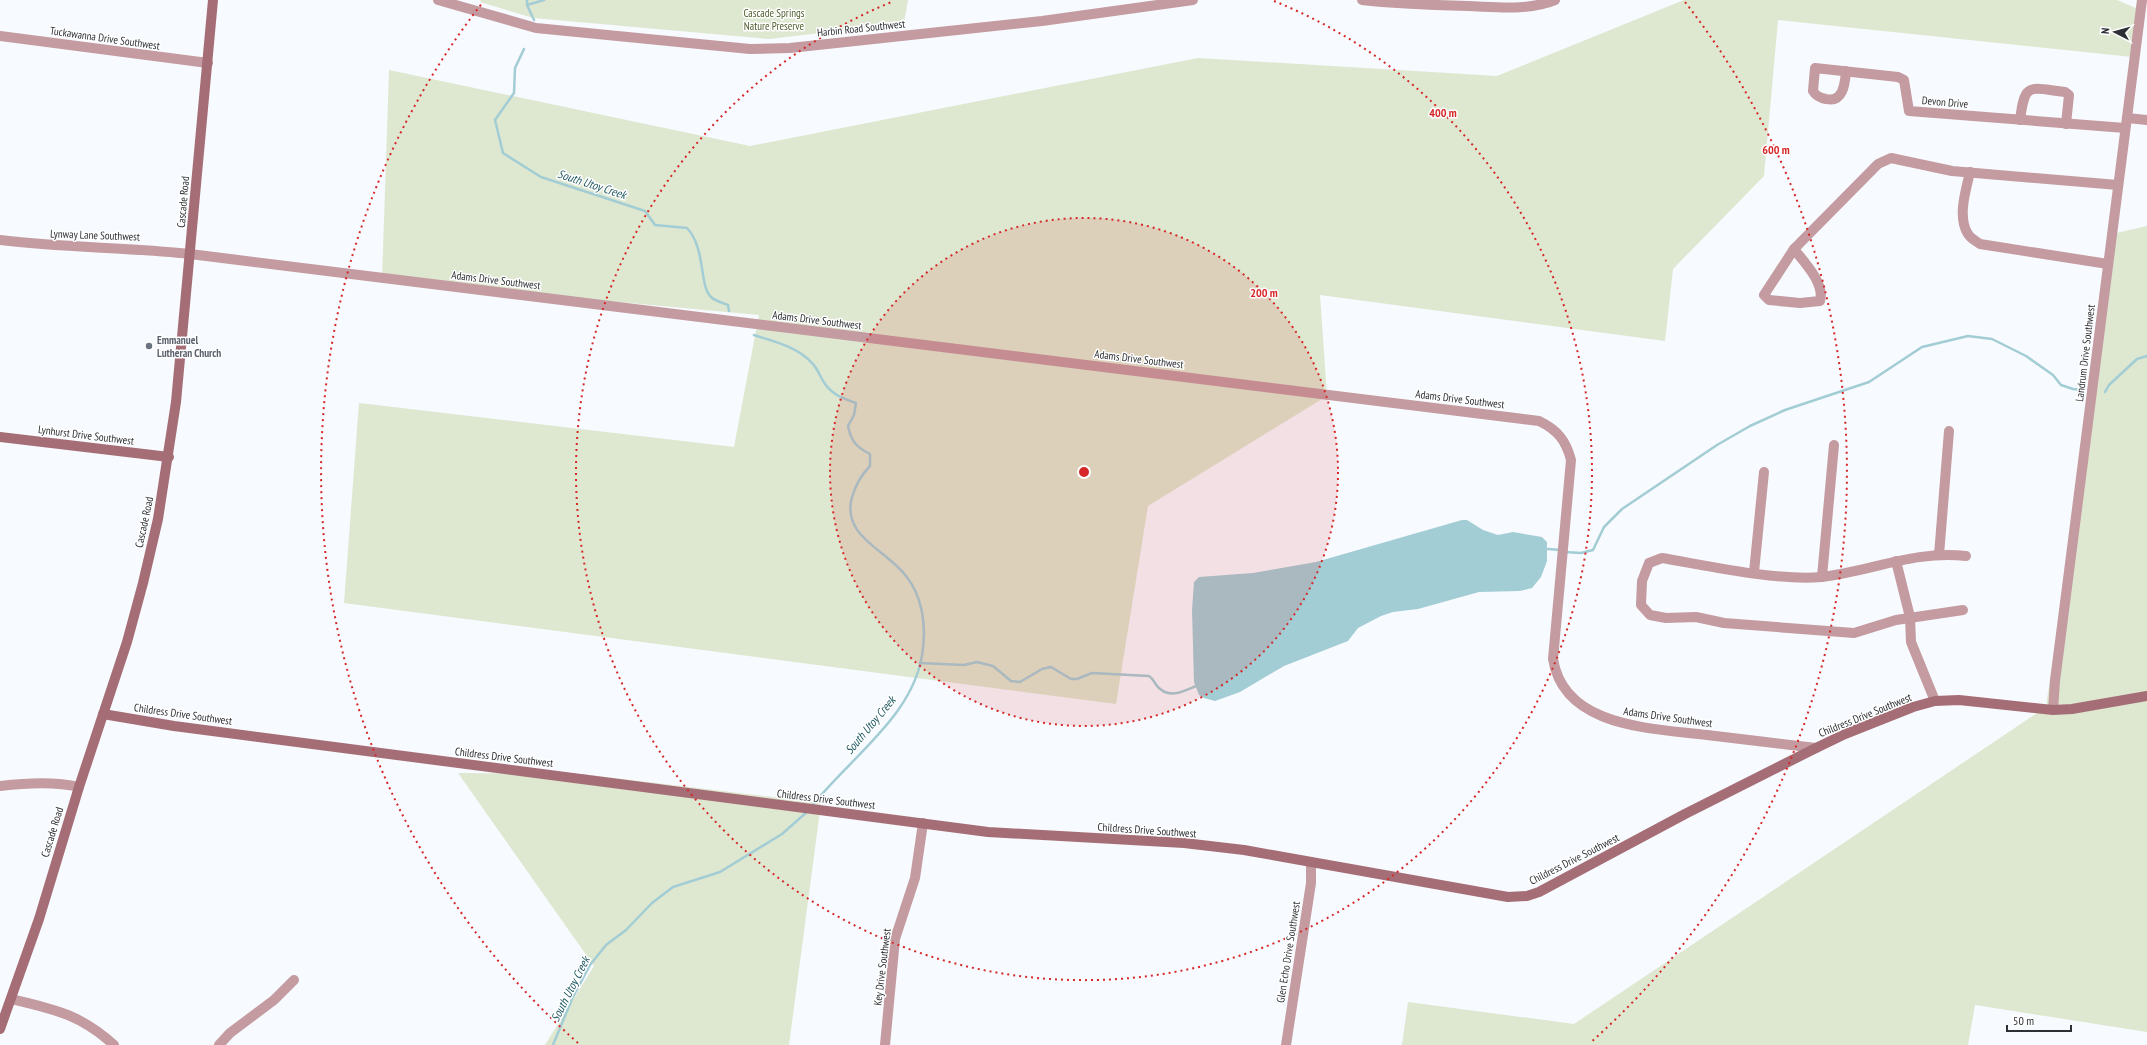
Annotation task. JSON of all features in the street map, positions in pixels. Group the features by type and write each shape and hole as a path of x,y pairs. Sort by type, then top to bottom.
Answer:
{"street":[{"name":"Cascade Road","path":"0,1029 39,919 103,714 143,583 158,519 169,457 190,254 213,0"},
{"name":"Harbin Road Southwest","path":"438,0 536,28 750,49 790,48 1042,21 1193,0"},
{"path":"1362,0 1399,4 1495,7 1535,7 1555,0"},
{"name":"Landrum Drive Southwest","path":"2053,710 2055,681 2142,0"},
{"name":"Tuckawanna Drive Southwest","path":"0,36 208,63"},
{"name":"Devon Drive","path":"1846,72 1898,77 1904,80 1909,111 2125,128"},
{"path":"2020,120 2023,97 2026,93 2033,89 2065,92 2069,95 2066,124"},
{"path":"2127,118 2147,120"},
{"path":"1794,249 1817,282 1822,295 1820,301 1800,303 1769,300 1764,295 1794,249 1878,164 1892,158 1970,172 2118,185"},
{"path":"1970,172 1964,199 1964,225 1969,236 1980,244 2108,264"},
{"name":"Lynway Lane Southwest","path":"0,240 40,245 145,249 190,254"},
{"name":"Adams Drive Southwest","path":"190,254 1539,421 1550,426 1561,435 1568,447 1571,460 1553,659 1556,675 1564,689 1593,712 1627,725 1816,748"},
{"path":"1939,555 1949,431"},
{"name":"Lynhurst Drive Southwest","path":"0,437 169,457"},
{"path":"1822,577 1834,445"},
{"path":"1754,572 1764,472"},
{"path":"1963,610 1910,617 1854,633 1724,623 1696,618 1666,618 1650,615 1641,605 1642,581 1649,563 1662,558 1782,576 1822,577 1896,561 1939,555 1966,556"},
{"path":"1896,561 1910,617 1911,642 1935,701"},
{"name":"Childress Drive Southwest","path":"103,714 174,726 816,810 1006,833 1184,843 1244,850 1456,889 1508,897 1527,896 1816,748 1907,710 1935,701 1959,700 2053,710 2072,709 2147,696"},
{"path":"0,786 68,784 79,787"},
{"name":"Key Drive Southwest","path":"885,1045 895,939 915,878 923,823"},
{"name":"Glen Echo Drive Southwest","path":"1286,1045 1311,883 1311,862"},
{"path":"219,1045 230,1032 274,1000 294,980"},
{"path":"11,999 62,1011 83,1021 114,1045"}],"green space":[{"name":"Cascade Springs Nature Preserve","path":"481,0 908,0 904,23 769,39 533,18 480,2"},
{"path":"1684,0 2117,0 2138,9 2132,57 1778,20 1764,176 1673,269 1665,341 1320,295 1327,396 1148,506 1116,704 344,603 359,403 734,447 759,315 382,280 389,70 750,146 1198,58 1497,76"},
{"path":"2147,226 2147,1032 1975,1005 1968,1045 1402,1045 1408,1002 1574,1024 2046,707 2112,234"},
{"path":"458,773 581,774 821,803 789,1045 545,1045 594,966"}],"water":[{"path":"1462,520 1467,520 1483,530 1498,535 1513,532 1542,537 1547,542 1547,561 1541,577 1532,588 1520,591 1479,592 1418,609 1393,612 1381,616 1358,628 1348,641 1284,666 1240,692 1215,701 1199,695 1194,682 1192,610 1194,582 1199,577 1253,573 1316,562"}],"waterway":[{"name":"South Utoy Creek","path":"527,0 527,5 534,20"},
{"name":"South Utoy Creek","path":"527,5 544,0"},
{"name":"South Utoy Creek","path":"524,49 515,68 514,93 495,120 503,153 541,177 645,211 655,225 687,228 693,236 697,246 707,292 717,301 728,305 729,311"},
{"name":"South Utoy Creek","path":"754,335 785,345 800,353 814,365 825,384 835,394 856,403 854,415 848,426 855,443 861,449 870,454 870,466 859,480 852,497 850,511 853,523 859,533 898,567 906,576 916,592 922,610 924,629 923,648 918,672 908,694 880,733 827,788 812,806"},
{"path":"1565,552 1581,553 1593,550 1604,527 1622,509 1717,445 1750,426 1785,410 1869,382 1922,347 1968,336 1992,339 2026,356 2053,375 2061,385 2082,390"},
{"path":"2105,392 2109,385 2137,359 2147,356"},
{"path":"1548,549 1561,550"},
{"path":"920,663 964,665 977,662 993,666 1011,681 1020,682 1042,669 1051,667 1071,679 1077,679 1092,673 1149,676 1159,688 1173,694 1196,686"},
{"name":"South Utoy Creek","path":"553,1045 572,999 590,965 606,945 626,930 652,903 673,887 720,872 782,834 808,811"}],"place":[{"name":"Emmanuel Lutheran Church","path":"149,346"}]}
